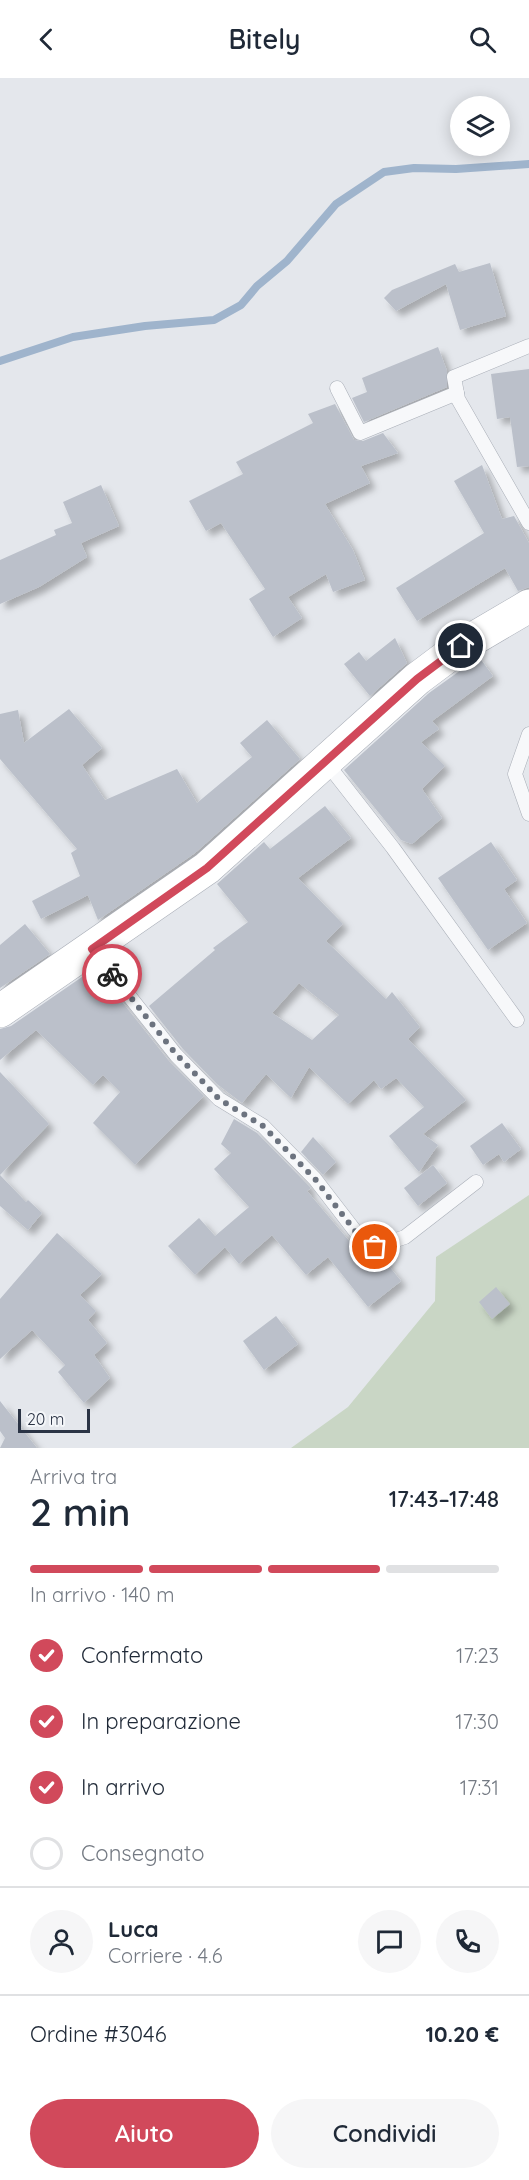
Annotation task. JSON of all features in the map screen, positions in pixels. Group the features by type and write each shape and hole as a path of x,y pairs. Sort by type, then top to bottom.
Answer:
{"street":[{"path":"0,1011 207,868 417,679 461,646 529,606"}],"lane":[{"path":"529,346 454,377 457,393 529,523"},
{"path":"337,388 360,434 457,393"},
{"path":"529,734 515,774 529,814"},
{"path":"325,761 393,848 517,1020"},
{"path":"92,949 176,1054 219,1099 263,1126 315,1179 362,1240 375,1247 405,1237 476,1182"}],"green space":[{"path":"529,1195 529,1448 291,1448 348,1407 435,1301 436,1257"}],"building":[{"path":"490,263 506,316 460,330 446,284 396,311 384,298 392,290 455,264 459,272"},
{"path":"438,347 447,371 447,387 364,422 352,398 367,392 362,378"},
{"path":"529,369 529,466 517,467 510,417 497,419 491,374"},
{"path":"335,404 354,440 363,441 383,433 398,453 361,466 370,483 325,504 353,550 365,580 333,592 326,574 288,597 302,618 273,637 249,599 265,589 221,523 206,531 189,501 243,474 236,462 313,423 308,414"},
{"path":"482,465 502,519 514,516 529,543 529,587 518,591 505,568 417,621 396,588 484,533 454,481"},
{"path":"101,485 119,526 81,543 87,557 39,587 0,604 0,560 56,535 54,530 72,523 63,502"},
{"path":"395,638 407,663 370,696 344,664 359,652 366,661"},
{"path":"479,657 493,676 432,721 439,729 421,742 445,766 422,789 442,818 412,844 401,840 344,770 429,693"},
{"path":"69,709 102,748 82,765 105,800 177,769 197,803 252,757 240,743 267,720 300,759 195,853 98,920 88,895 41,919 32,901 80,876 71,853 77,849 0,759 0,714 18,710 24,743"},
{"path":"325,806 351,838 298,878 343,924 326,941 386,999 392,992 420,1027 408,1039 466,1100 423,1134 438,1145 419,1172 389,1136 424,1107 396,1078 381,1089 374,1080 348,1104 309,1067 291,1098 266,1074 242,1103 217,1084 183,1049 149,1006 215,950 213,948 248,922 217,884 264,842 270,849","holes":["299,983 339,1015 312,1040 272,1013"]},
{"path":"491,842 517,880 504,889 527,923 488,950 438,878"},
{"path":"25,924 50,954 0,988 0,945"},
{"path":"95,968 169,1061 204,1096 135,1165 93,1123 120,1092 103,1075 93,1085 36,1030 0,1060 0,1029 11,1026"},
{"path":"0,1072 49,1124 0,1175"},
{"path":"234,1119 257,1133 311,1188 307,1191 367,1262 380,1255 401,1281 368,1307 328,1257 306,1275 272,1235 239,1264 225,1247 195,1275 168,1246 199,1218 215,1236 249,1207 214,1169 231,1153 221,1144"},
{"path":"502,1123 521,1149 504,1162 499,1154 483,1165 470,1146"},
{"path":"313,1137 336,1162 323,1175 301,1152"},
{"path":"433,1165 447,1183 418,1206 404,1188"},
{"path":"0,1175 26,1202 28,1200 42,1213 28,1230 0,1206"},
{"path":"57,1233 102,1274 80,1295 96,1311 88,1320 107,1343 94,1355 110,1378 84,1403 58,1372 65,1365 32,1330 0,1359 0,1299"},
{"path":"496,1287 510,1304 492,1319 479,1302"},
{"path":"276,1316 298,1344 264,1370 243,1341"},
{"path":"0,1401 37,1448 0,1448 5,1438 0,1431"}],"waterway":[{"path":"0,361 73,337 145,326 214,320 241,305 257,286 287,261 336,204 384,172 414,168 456,169 529,164"}],"way so far":[{"path":"112,974 176,1054 219,1099 263,1126 315,1179 362,1240 375,1247"}],"route":[{"path":"112,974 92,949 207,868 417,679 461,646"}]}
